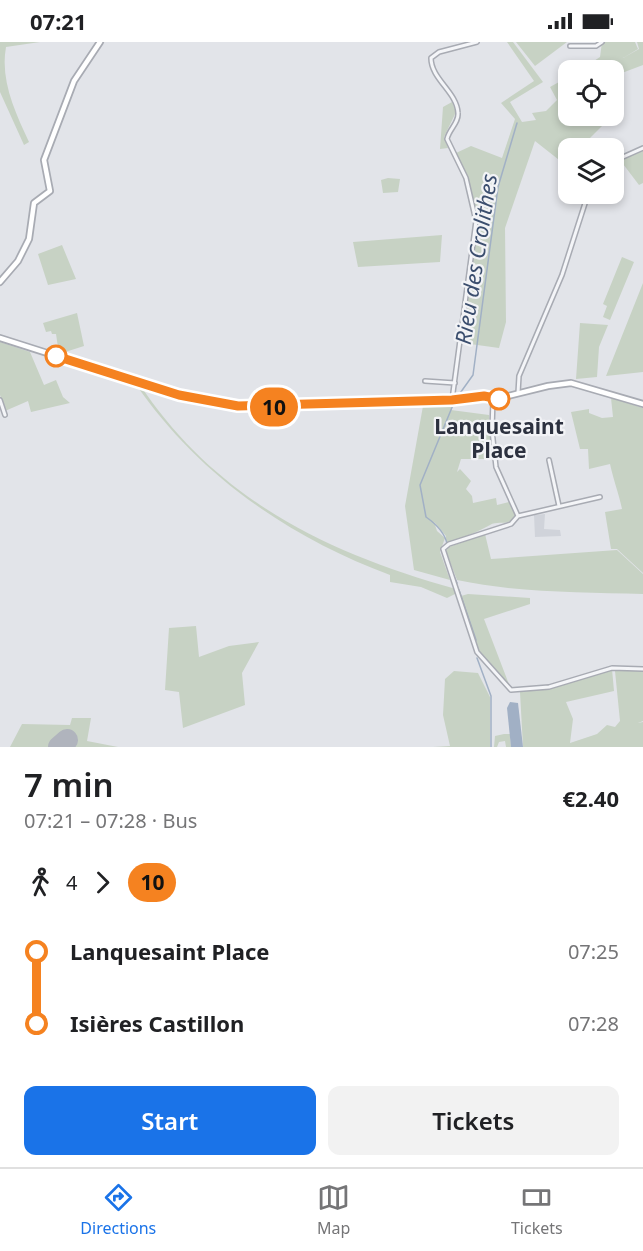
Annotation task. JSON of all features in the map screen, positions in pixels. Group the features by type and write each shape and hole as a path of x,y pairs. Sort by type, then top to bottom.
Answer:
{"main road":[{"path":"0,282 18,261 29,239 34,202 50,191 44,160 74,81 100,42"},
{"path":"0,338 179,395 238,406 452,400 484,396 493,399 533,389 579,384 643,404"}],"street":[{"path":"452,400 476,221 466,178 447,139 458,112 431,67 431,58 439,52 477,42"},
{"path":"570,46 599,46 602,42"},
{"path":"624,157 643,148"},
{"path":"518,393 516,386 519,375 562,275 585,204"},
{"path":"425,381 455,383"},
{"path":"533,389 534,396"},
{"path":"493,399 496,467 518,516"},
{"path":"0,400 5,415"},
{"path":"549,460 560,506"},
{"path":"600,497 518,516 511,524 449,544 443,549 477,652 507,687 516,690 549,687 612,668 643,669"}],"shaded area":[{"path":"545,514 544,529 560,530 561,536 535,537 534,515"}],"green space":[{"path":"0,42 40,42 6,47 7,84 29,142 24,145 0,92"},
{"path":"507,42 513,42 543,82 510,102 522,122 536,120 532,113 546,111 557,100 550,87 558,83 558,126 602,126 590,138 558,138 558,159 535,141 505,228 506,322 499,348 463,343 479,207 474,205 468,178 456,153 471,146 502,158 515,119 501,103 534,81"},
{"path":"516,42 567,42 535,66"},
{"path":"602,42 635,42 638,49 623,58 639,49 637,42 643,42 643,65 624,72 624,60 595,60 600,57"},
{"path":"452,102 456,112 444,137 448,148 440,149 443,107"},
{"path":"643,150 643,183 639,185 624,165 624,158"},
{"path":"400,179 398,192 383,193 381,180"},
{"path":"442,235 440,262 358,267 353,242"},
{"path":"62,245 76,279 48,285 38,254"},
{"path":"622,257 634,262 610,320 603,317 607,306 603,304"},
{"path":"643,283 643,372 606,376"},
{"path":"77,313 84,346 59,354 56,334 52,334 51,331 46,332 43,323"},
{"path":"580,323 608,325 599,347 597,377 576,379"},
{"path":"0,342 30,352 44,385 56,380 63,397 70,403 31,412 28,401 5,411 0,395"},
{"path":"135,383 140,385 170,425 204,460 240,491 278,517 363,558 456,589 455,594 447,598 421,587 390,582 390,575 352,560 281,522 216,474 160,416"},
{"path":"611,398 643,408 643,573 617,549 611,549 605,512 622,509 610,464 589,469 588,449 580,449 571,412 589,409 589,413 602,418 613,417"},
{"path":"451,405 451,410 489,415 492,459 461,459 457,472 460,469 471,481 466,489 472,496 473,503 496,498 497,505 509,502 516,517 509,522 493,524 446,543 446,536 434,522 437,531 445,538 440,552 450,580 414,570 405,506 423,406"},
{"path":"485,534 491,559 617,550 643,574 643,594 526,590 457,580 446,551 449,547"},
{"path":"468,594 530,598 530,604 484,619 510,687 478,650 461,596"},
{"path":"196,626 199,657 229,646 259,642 242,673 245,705 183,728 179,692 165,690 169,628"},
{"path":"612,669 614,691 566,702 573,719 570,743 597,734 607,725 615,727 620,721 615,671 643,670 643,721 638,723 643,722 643,747 523,747 520,692 556,687"},
{"path":"454,671 478,673 490,697 490,747 433,747 450,746 443,715 445,679"},
{"path":"72,718 91,718 87,741 118,747 10,747 22,724 70,725"},
{"path":"510,734 511,747 506,747 505,741 499,742 497,747 494,747 495,736"}],"water":[{"path":"510,702 518,703 523,747 511,747 507,708"}],"waterway":[{"name":"Rieu des Crolithes","path":"458,396 473,375 498,187 517,123"},
{"name":"Rieu des Crolithes","path":"447,544 440,529 426,517 420,485 453,405"},
{"name":"Rieu des Crolithes","path":"452,572 457,583"},
{"name":"Rieu des Crolithes","path":"459,590 476,640"},
{"name":"Rieu des Crolithes","path":"477,658 491,696 491,747"}],"runway":[{"path":"59,747 67,740"}],"bus line":[{"name":"10","path":"56,356 179,395 238,406 452,400 484,396 499,399"}],"place":[{"name":"Lanquesaint Place","path":"499,399"}]}
